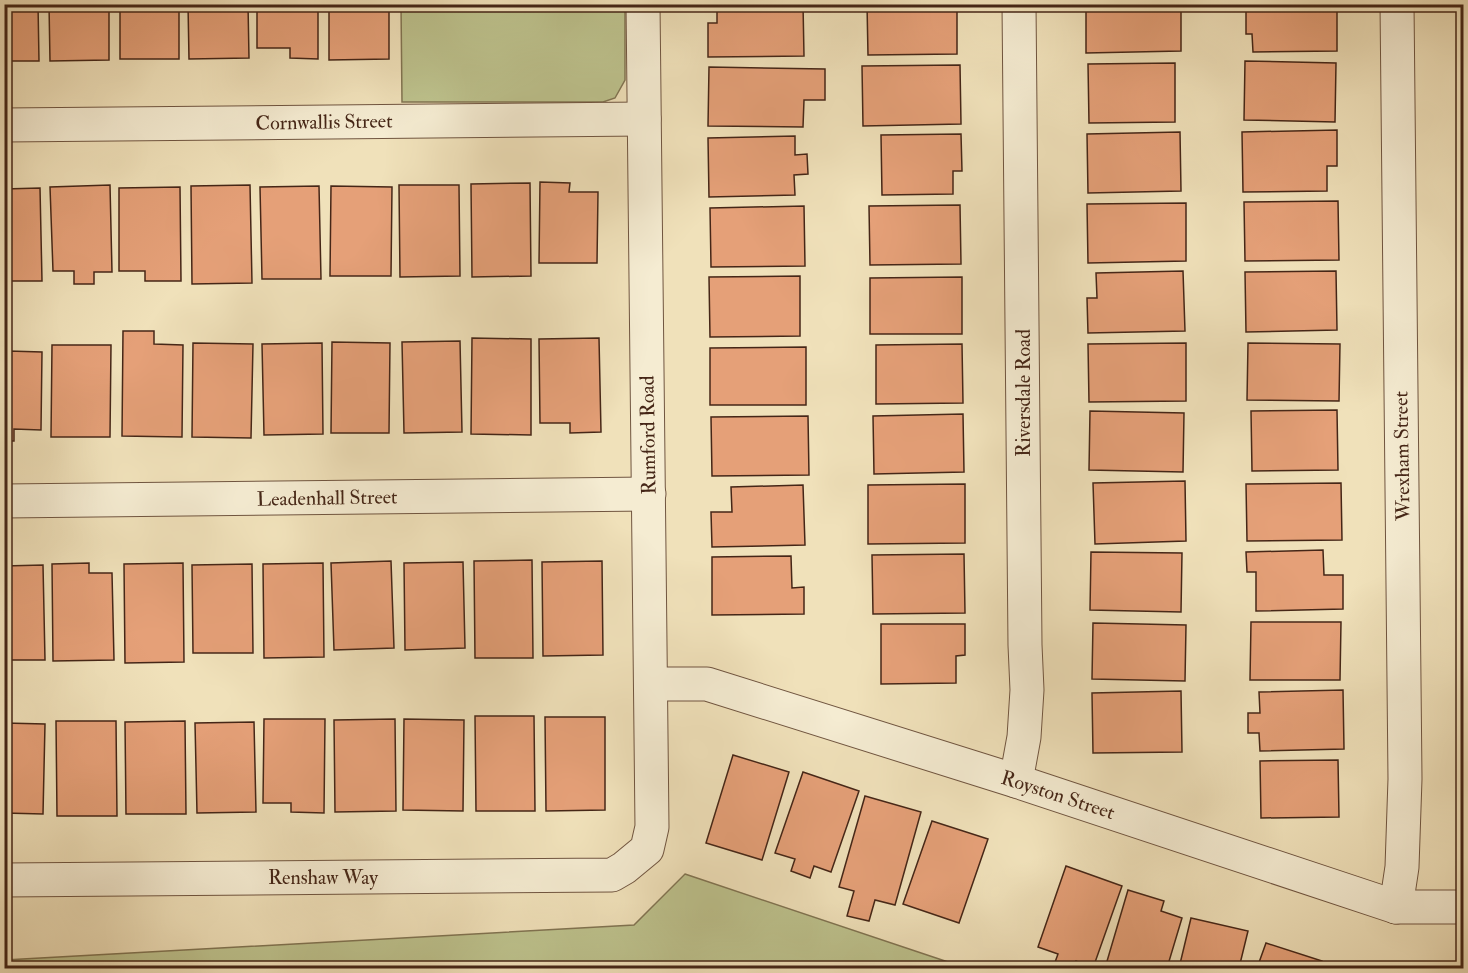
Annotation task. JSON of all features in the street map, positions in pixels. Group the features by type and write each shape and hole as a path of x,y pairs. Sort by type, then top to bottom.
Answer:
{"street":[{"name":"Rumford Road","path":"636,859 647,849 652,827 642,4"},
{"name":"Riversdale Road","path":"1016,781 1024,737 1028,690 1025,645 1019,4"},
{"name":"Wrexham Street","path":"1396,907 1402,867 1405,779 1397,4"},
{"name":"Cornwallis Street","path":"4,125 644,119"},
{"name":"Leadenhall Street","path":"4,501 649,494"},
{"name":"Royston Street","path":"651,684 707,684 1016,781 1396,907 1464,907"},
{"name":"Renshaw Way","path":"4,880 612,874 636,859"}],"green space":[{"path":"401,5 625,5 625,80 615,98 603,102 402,102"},
{"path":"685,874 966,968 5,968 5,960 634,925"}],"building":[{"path":"4,4 38,4 39,61 11,61 10,50 4,50"},
{"path":"49,4 109,4 109,60 50,61"},
{"path":"120,4 179,4 179,59 120,59"},
{"path":"188,4 248,4 249,58 189,59"},
{"path":"257,4 318,4 318,59 290,58 290,48 257,48"},
{"path":"329,4 389,4 389,59 329,60"},
{"path":"717,4 803,4 804,56 708,57 708,23 717,23"},
{"path":"867,4 957,4 957,54 868,55"},
{"path":"1086,4 1181,4 1181,51 1086,53"},
{"path":"1246,4 1337,4 1337,51 1253,52 1252,34 1246,34"},
{"path":"1245,61 1336,63 1335,122 1244,120"},
{"path":"1175,63 1175,122 1089,123 1088,64"},
{"path":"960,65 961,124 863,126 862,66"},
{"path":"709,67 825,69 825,100 804,100 803,127 708,126"},
{"path":"1337,130 1337,166 1327,166 1327,191 1243,192 1242,132"},
{"path":"1180,132 1181,191 1088,193 1087,134"},
{"path":"961,134 962,171 953,171 953,194 882,195 881,135"},
{"path":"795,136 795,155 807,154 808,174 794,175 795,195 709,197 708,138"},
{"path":"540,182 570,183 569,192 598,192 597,263 539,263"},
{"path":"530,183 531,276 472,277 471,184"},
{"path":"110,185 112,272 94,272 94,284 74,284 74,271 53,271 50,187"},
{"path":"250,185 252,283 192,284 191,186"},
{"path":"399,185 459,185 460,276 400,277"},
{"path":"319,186 321,279 262,279 260,187"},
{"path":"331,186 392,187 391,276 330,276"},
{"path":"180,187 181,281 145,281 145,271 119,271 119,188"},
{"path":"40,188 42,281 4,281 4,189"},
{"path":"1338,201 1339,260 1245,261 1244,202"},
{"path":"1186,203 1186,261 1088,263 1087,204"},
{"path":"960,205 961,264 870,265 869,206"},
{"path":"804,206 805,266 711,267 710,208"},
{"path":"1183,271 1185,331 1088,333 1087,298 1097,298 1096,273"},
{"path":"1336,271 1337,330 1246,332 1245,272"},
{"path":"800,276 800,336 710,337 709,277"},
{"path":"962,277 962,334 870,334 870,278"},
{"path":"123,331 154,331 154,344 183,345 182,437 122,436"},
{"path":"472,338 531,339 531,435 471,434"},
{"path":"599,338 601,432 570,433 570,423 540,423 539,339"},
{"path":"460,341 462,432 404,433 402,342"},
{"path":"332,342 390,343 389,433 331,433"},
{"path":"193,343 253,344 251,438 192,437"},
{"path":"322,343 323,434 264,435 262,344"},
{"path":"1186,343 1186,401 1089,402 1088,344"},
{"path":"1248,343 1340,344 1339,401 1247,400"},
{"path":"962,344 963,403 876,404 876,345"},
{"path":"52,345 111,345 110,437 51,437"},
{"path":"806,347 806,405 710,405 710,348"},
{"path":"8,351 42,352 41,430 14,429 14,441 4,441 4,363 8,363"},
{"path":"1337,410 1338,470 1252,471 1251,411"},
{"path":"1090,411 1184,413 1183,472 1089,470"},
{"path":"963,414 964,472 874,474 873,416"},
{"path":"808,416 809,475 712,476 711,417"},
{"path":"1185,481 1186,541 1095,544 1093,483"},
{"path":"1341,483 1342,540 1247,541 1246,484"},
{"path":"965,484 965,543 868,544 868,485"},
{"path":"803,485 805,545 712,547 711,512 732,512 731,487"},
{"path":"1323,550 1324,575 1343,575 1343,609 1256,611 1256,572 1247,572 1246,552"},
{"path":"1091,552 1182,553 1181,612 1090,610"},
{"path":"964,554 965,613 873,614 872,555"},
{"path":"791,556 792,588 804,587 804,614 712,615 712,557"},
{"path":"532,560 533,658 475,658 474,561"},
{"path":"391,561 394,648 334,650 331,563"},
{"path":"602,561 603,655 543,656 542,562"},
{"path":"463,562 465,648 405,650 404,563"},
{"path":"89,563 89,573 112,573 114,660 53,661 52,564"},
{"path":"183,563 184,662 125,663 124,564"},
{"path":"323,563 324,657 264,658 263,564"},
{"path":"252,564 253,653 193,653 192,565"},
{"path":"43,565 45,660 4,660 4,566"},
{"path":"1251,622 1341,622 1340,680 1250,680"},
{"path":"1093,623 1186,625 1185,681 1092,679"},
{"path":"881,624 965,624 965,655 956,656 956,683 881,684"},
{"path":"1343,690 1344,749 1260,751 1259,733 1248,733 1248,713 1260,713 1259,692"},
{"path":"1181,691 1182,752 1093,753 1092,693"},
{"path":"475,716 534,716 535,811 476,811"},
{"path":"545,717 605,717 605,810 546,811"},
{"path":"264,719 325,719 324,813 291,812 291,803 263,803"},
{"path":"395,719 396,811 335,812 334,720"},
{"path":"404,719 464,720 463,811 403,810"},
{"path":"56,721 116,721 117,816 57,816"},
{"path":"185,721 186,814 126,814 125,722"},
{"path":"254,722 256,812 197,813 195,723"},
{"path":"4,723 45,724 43,814 4,813"},
{"path":"733,755 789,772 762,860 706,843"},
{"path":"1338,760 1339,817 1261,818 1260,761"},
{"path":"803,772 859,791 831,872 814,866 810,878 791,871 795,859 775,853"},
{"path":"865,796 921,812 895,905 875,900 869,921 847,916 854,891 839,887"},
{"path":"932,821 988,839 959,923 903,904"},
{"path":"1066,866 1122,886 1093,968 1076,961 1074,968 1054,965 1058,954 1038,947"},
{"path":"1128,890 1164,901 1161,911 1182,918 1167,968 1105,968"},
{"path":"1191,918 1248,931 1239,968 1179,968"},
{"path":"1266,943 1322,961 1320,968 1257,968"}]}
